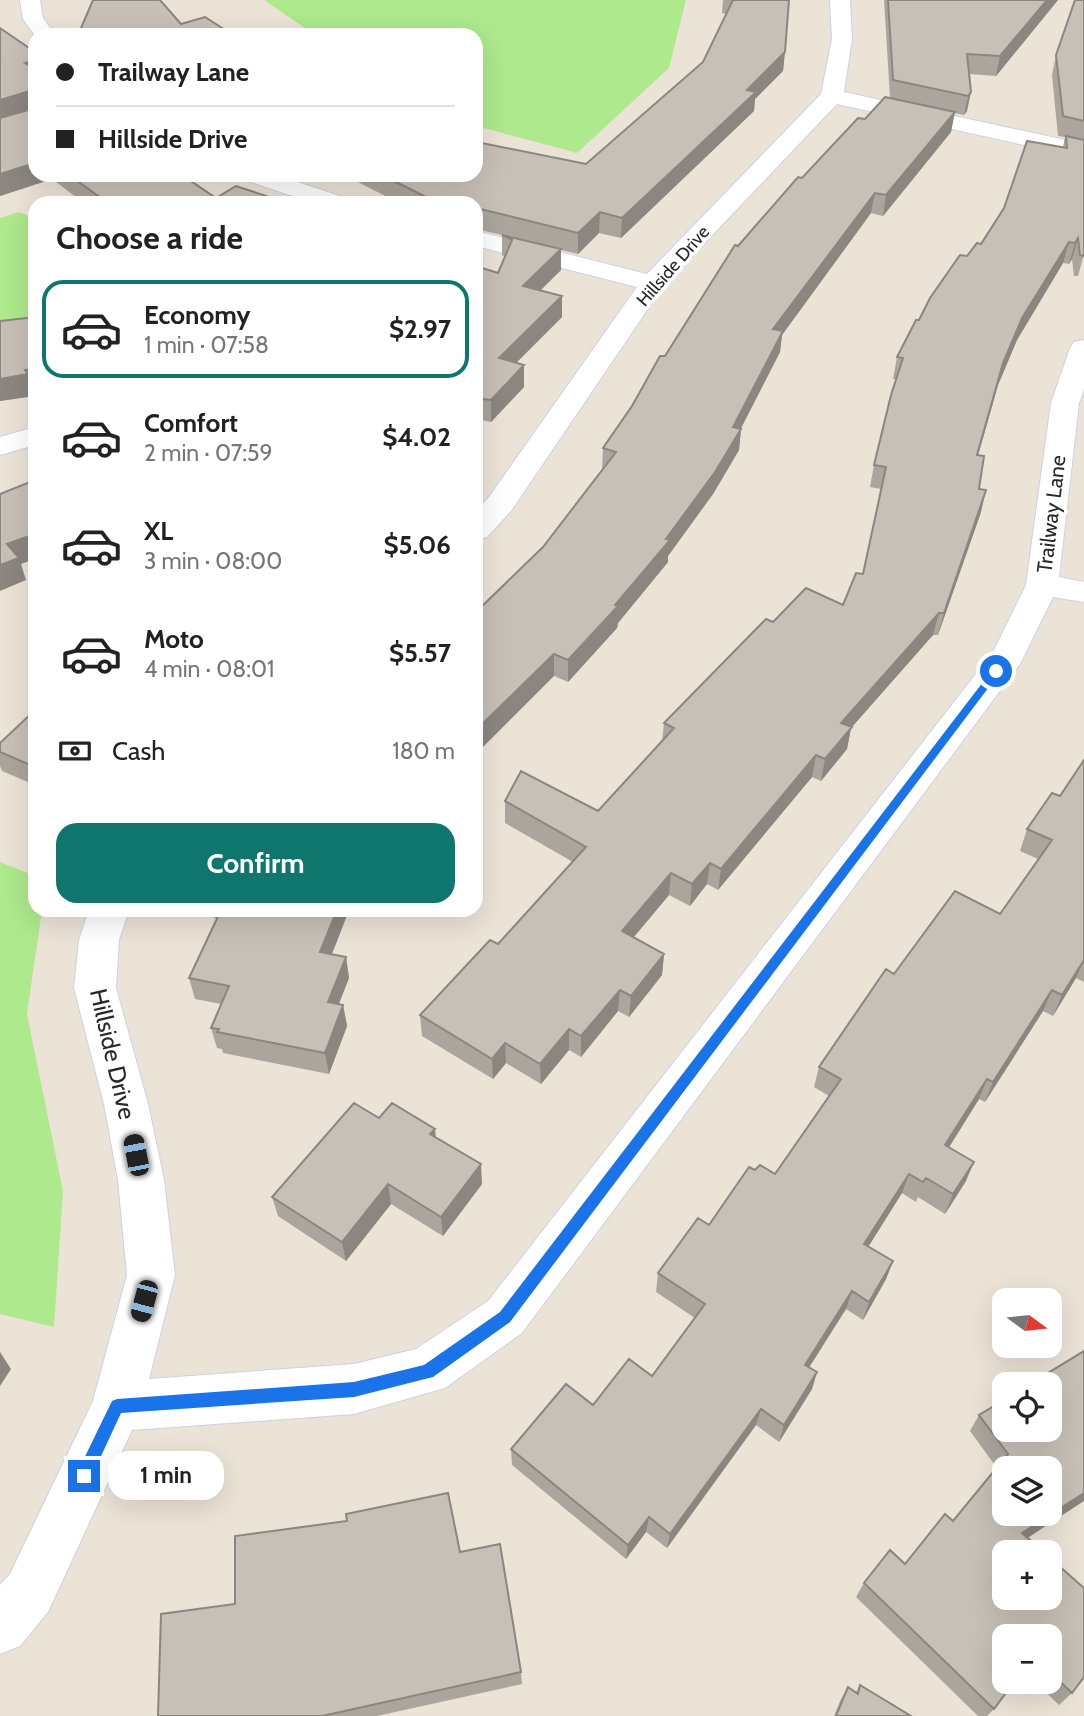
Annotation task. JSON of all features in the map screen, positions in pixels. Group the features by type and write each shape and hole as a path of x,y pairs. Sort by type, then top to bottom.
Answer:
{"street":[{"path":"30,0 33,19 40,28"},
{"path":"841,0 842,39 832,96 1084,151"},
{"name":"Hillside Drive","path":"488,500 653,283 832,96"},
{"path":"274,182 316,196"},
{"path":"483,240 653,283"},
{"name":"Trailway Lane","path":"117,1406 354,1390 427,1371 505,1317 1008,656 1042,585 1065,402 1084,348"},
{"path":"0,446 28,438"},
{"path":"1042,585 1084,592"},
{"name":"Hillside Drive","path":"0,1626 29,1593 117,1406 151,1275 141,1181 126,1104 95,988 99,940 107,917"}],"green space":[{"path":"264,0 686,0 669,68 577,153 483,128 483,28 305,28"},
{"path":"19,212 28,215 28,327 0,331 0,218"},
{"path":"0,862 28,873 28,917 41,917 27,1014 63,1191 54,1327 0,1314"}],"building":[{"path":"93,0 160,0 181,24 205,17 222,28 81,28"},
{"path":"733,0 789,0 785,52 747,90 756,92 622,218 600,212 578,233 483,210 483,196 424,196 396,182 483,182 483,143 586,164 703,62"},
{"path":"888,0 1047,0 1000,56 967,54 971,92 968,96 893,80"},
{"path":"1075,0 1084,0 1084,121 1063,116 1056,55"},
{"path":"0,28 28,47 28,62 25,63 28,65 28,92 0,100"},
{"path":"885,97 955,112 886,195 875,193 773,329 783,331 733,427 741,429 715,472 666,539 670,540 615,605 618,606 568,660 554,654 483,723 483,605 543,547 616,452 603,448 632,406 660,356 665,356 735,245 738,246 798,177 802,178 858,118 865,119"},
{"path":"28,110 28,165 0,174 0,118"},
{"path":"1066,136 1084,140 1084,256 1080,255 1078,238 1075,243 1069,242 1022,318 1003,363 977,455 984,456 979,489 986,490 944,613 939,613 841,723 852,727 825,759 816,755 721,869 710,863 692,884 671,873 622,931 664,954 631,996 620,990 581,1036 569,1029 540,1064 505,1043 492,1059 420,1015 490,940 498,944 586,847 505,801 521,771 598,811 674,728 664,723 766,619 773,622 806,588 843,605 856,573 863,574 886,467 874,465 903,358 897,357 916,320 919,320 930,298 960,255 967,256 977,243 981,244 1004,208 1027,141 1067,148"},
{"path":"79,182 192,182 213,196 98,196"},
{"path":"236,186 266,196 219,196"},
{"path":"502,235 561,249 523,286 562,296 499,358 524,365 491,400 483,399 483,268 498,273 512,240"},
{"path":"28,318 28,370 25,370 28,374 0,379 0,321"},
{"path":"28,483 28,536 7,544 19,558 0,565 0,494"},
{"path":"28,717 28,764 0,752 0,743"},
{"path":"1084,760 1084,960 1062,995 1052,990 993,1082 987,1079 945,1145 974,1162 953,1194 926,1178 923,1182 909,1174 864,1244 893,1261 869,1302 852,1291 805,1365 817,1372 784,1425 761,1409 670,1534 649,1517 628,1545 511,1449 566,1384 593,1405 629,1359 652,1376 705,1304 658,1273 698,1218 709,1225 749,1167 755,1170 760,1165 775,1174 841,1079 819,1067 886,969 894,974 955,891 1000,914 1052,840 1027,829 1052,793 1060,796"},
{"path":"218,917 334,917 320,952 346,957 328,1002 343,1005 325,1053 217,1032 219,1029 211,1028 229,986 189,978"},
{"path":"354,1103 379,1118 392,1103 435,1129 430,1134 481,1164 441,1217 388,1184 342,1242 272,1197"},
{"path":"1084,1351 1084,1493 1062,1507 1062,1456 1006,1456 1008,1454 999,1442 1062,1442 1062,1372 1050,1372"},
{"path":"992,1407 992,1432 979,1415"},
{"path":"992,1473 992,1526 1033,1526 1022,1533 1030,1540 992,1540 992,1610 1062,1610 1062,1569 1084,1588 1084,1677 1072,1693 1062,1683 1062,1624 992,1624 992,1694 1005,1694 994,1709 864,1583 890,1550 905,1564 945,1514 953,1521"},
{"path":"448,1493 460,1552 500,1544 521,1672 322,1716 158,1716 161,1614 235,1604 235,1536 347,1521 346,1514"},
{"path":"860,1685 911,1716 836,1716 848,1687 858,1694"}],"route":[{"path":"84,1476 117,1406 354,1390 427,1371 505,1317 996,671"}]}
